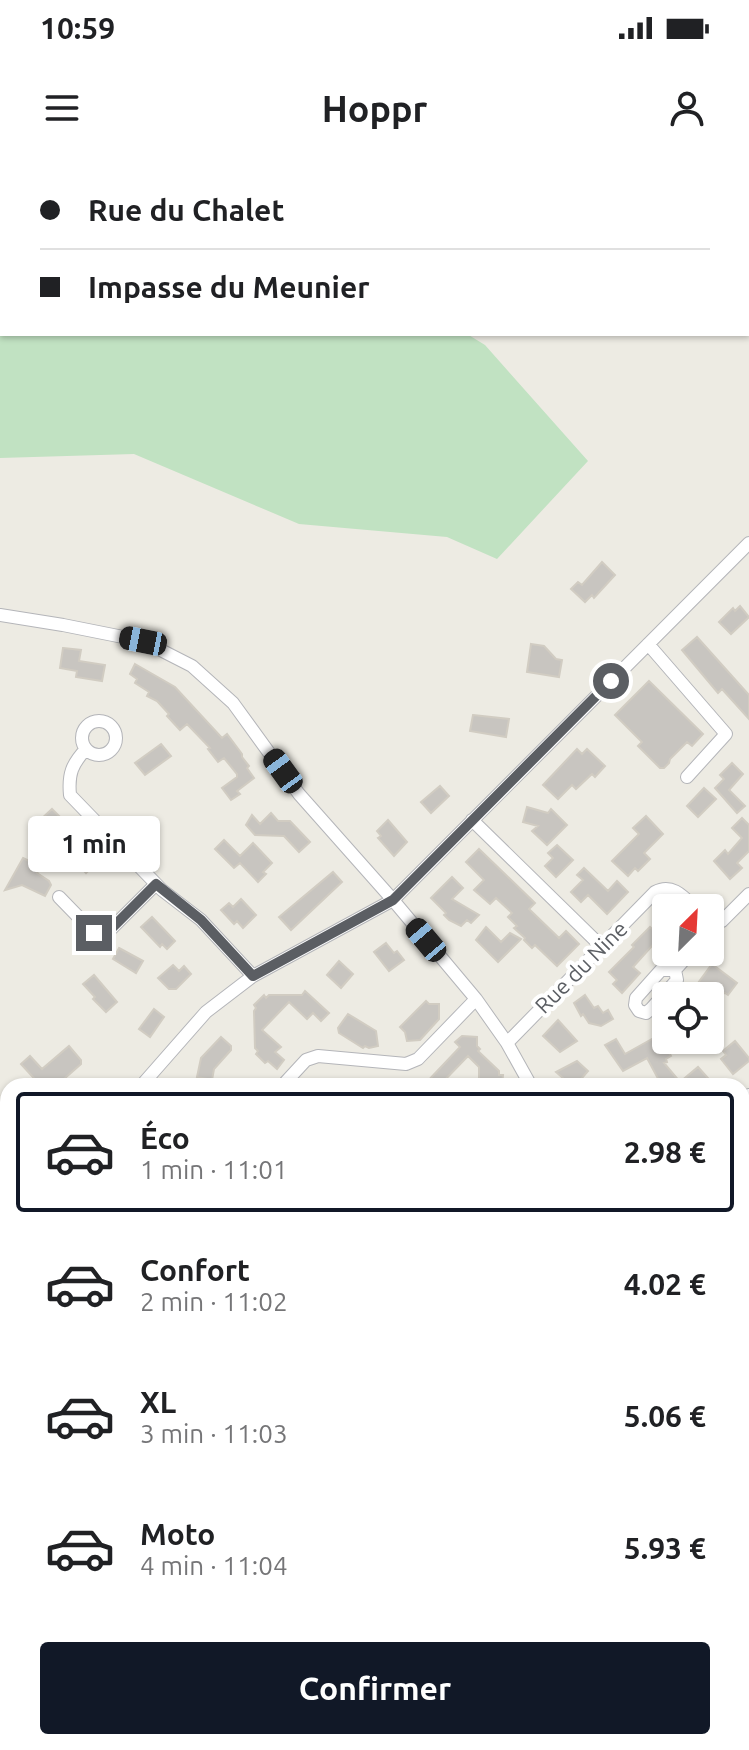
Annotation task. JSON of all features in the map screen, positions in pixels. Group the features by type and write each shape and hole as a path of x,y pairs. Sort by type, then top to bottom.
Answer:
{"street":[{"path":"148,1078 206,1012 253,976 393,900 749,543"},
{"path":"0,615 143,641 192,666 233,703 299,794 476,999 507,1043 527,1078"},
{"path":"648,644 726,734 687,777"},
{"path":"86,749 68,778 70,795 156,884 201,920 253,976"},
{"path":"472,820 602,947"},
{"path":"59,897 94,933 106,934 156,884"},
{"name":"Rue du Nine","path":"653,894 663,888 681,894"},
{"path":"724,919 749,894"},
{"name":"Rue du Nine","path":"507,1043 652,895"},
{"path":"675,970 679,966"},
{"path":"289,1078 306,1060 318,1056 406,1064 418,1059 476,999"}],"green space":[{"path":"0,336 470,336 485,345 588,461 497,559 447,537 299,524 134,454 0,458"}],"building":[{"path":"602,562 615,575 594,598 592,595 585,602 571,589 578,582 582,585"},
{"path":"740,606 749,617 731,634 719,622 733,608 735,611"},
{"path":"697,637 749,695 749,719 722,689 718,693 682,650"},
{"path":"531,644 544,646 556,659 562,660 559,677 527,672"},
{"path":"63,648 81,650 79,661 105,665 102,681 76,677 77,671 60,668"},
{"path":"135,664 175,687 222,738 227,734 254,778 237,791 240,794 231,800 222,788 237,777 224,758 218,762 210,748 187,724 180,730 157,701 147,696 149,692 135,683 137,679 130,674"},
{"path":"649,681 703,734 692,746 687,742 664,768 660,768 638,746 642,742 615,715"},
{"path":"473,715 509,719 506,737 470,731"},
{"path":"161,744 171,756 145,775 135,763"},
{"path":"577,749 582,754 587,749 605,766 595,777 592,774 576,789 572,785 558,799 543,785"},
{"path":"732,763 743,774 729,790 745,806 737,813 715,788 724,779 720,775"},
{"path":"440,786 449,796 431,813 421,802"},
{"path":"704,788 716,799 698,817 687,806"},
{"path":"527,807 548,813 551,809 567,825 547,845 532,831 538,826 523,822"},
{"path":"52,809 76,833 74,835 94,858 91,860 95,864 86,873 39,821"},
{"path":"271,813 278,821 290,821 310,842 299,852 284,836 255,835 246,825 252,815 260,824"},
{"path":"646,816 663,834 644,853 650,859 628,876 612,861 639,834 633,828"},
{"path":"742,818 749,825 749,851 737,863 742,868 730,879 714,861 725,850 728,854 742,838 732,828"},
{"path":"388,820 407,842 394,856 378,838 381,836 377,831"},
{"path":"224,840 240,856 253,843 272,863 258,882 240,863 234,868 215,849"},
{"path":"557,845 573,860 556,877 545,866 553,858 548,853"},
{"path":"479,849 535,903 529,909 559,938 566,931 579,944 557,966 535,945 532,948 524,940 508,917 512,913 496,898 490,904 474,890 484,880 466,862"},
{"path":"23,858 41,867 37,873 51,885 45,896 22,885 5,890"},
{"path":"584,868 608,891 617,881 628,892 607,914 588,895 581,902 571,892 583,880 577,875"},
{"path":"333,872 342,882 291,930 279,917"},
{"path":"452,877 463,888 452,899 479,915 471,923 467,920 461,926 449,920 431,898"},
{"path":"241,899 256,915 243,928 237,921 234,924 221,910 229,903 233,907"},
{"path":"152,917 175,941 167,949 162,944 160,947 141,927"},
{"path":"486,927 501,942 510,933 521,939 498,962 476,940"},
{"path":"650,927 652,929 652,946 633,967 640,973 622,993 613,984 617,980 609,972 634,947 632,945"},
{"path":"386,943 404,960 389,971 374,952"},
{"path":"119,948 143,961 136,973 113,959"},
{"path":"339,961 353,974 341,988 327,975"},
{"path":"173,965 179,971 184,966 191,974 176,989 169,989 158,978"},
{"path":"711,966 715,966 737,983 728,995 724,993 724,982 699,982"},
{"path":"94,975 117,1002 106,1012 83,984"},
{"path":"305,991 329,1013 321,1021 313,1013 307,1019 289,1002 262,1030 281,1047 275,1052 284,1060 277,1069 256,1054 254,1005 264,995 266,998 269,995 302,995"},
{"path":"585,995 594,1008 598,1006 603,1013 608,1010 613,1019 601,1026 589,1023 574,1003"},
{"path":"426,1001 439,1004 439,1019 420,1040 407,1041 400,1027"},
{"path":"154,1009 164,1017 150,1037 139,1029"},
{"path":"348,1014 376,1031 378,1046 363,1048 339,1033 338,1028"},
{"path":"558,1020 577,1041 560,1052 543,1036"},
{"path":"462,1036 477,1037 478,1051 503,1078 479,1078 479,1067 468,1056 447,1078 431,1078 460,1047 455,1042"},
{"path":"221,1037 231,1046 214,1069 212,1078 197,1077 201,1058"},
{"path":"616,1039 625,1054 652,1039 652,1054 670,1054 664,1063 677,1078 658,1078 647,1058 623,1071 605,1045"},
{"path":"735,1041 749,1061 733,1074 721,1059 726,1055 724,1050"},
{"path":"69,1046 81,1060 81,1064 65,1078 34,1078 21,1064 30,1056 42,1069"},
{"path":"577,1061 588,1071 582,1078 563,1078 556,1072"},
{"path":"698,1067 708,1078 685,1078"}],"route":[{"path":"94,933 106,934 156,884 201,920 253,976 393,900 611,681"}]}
